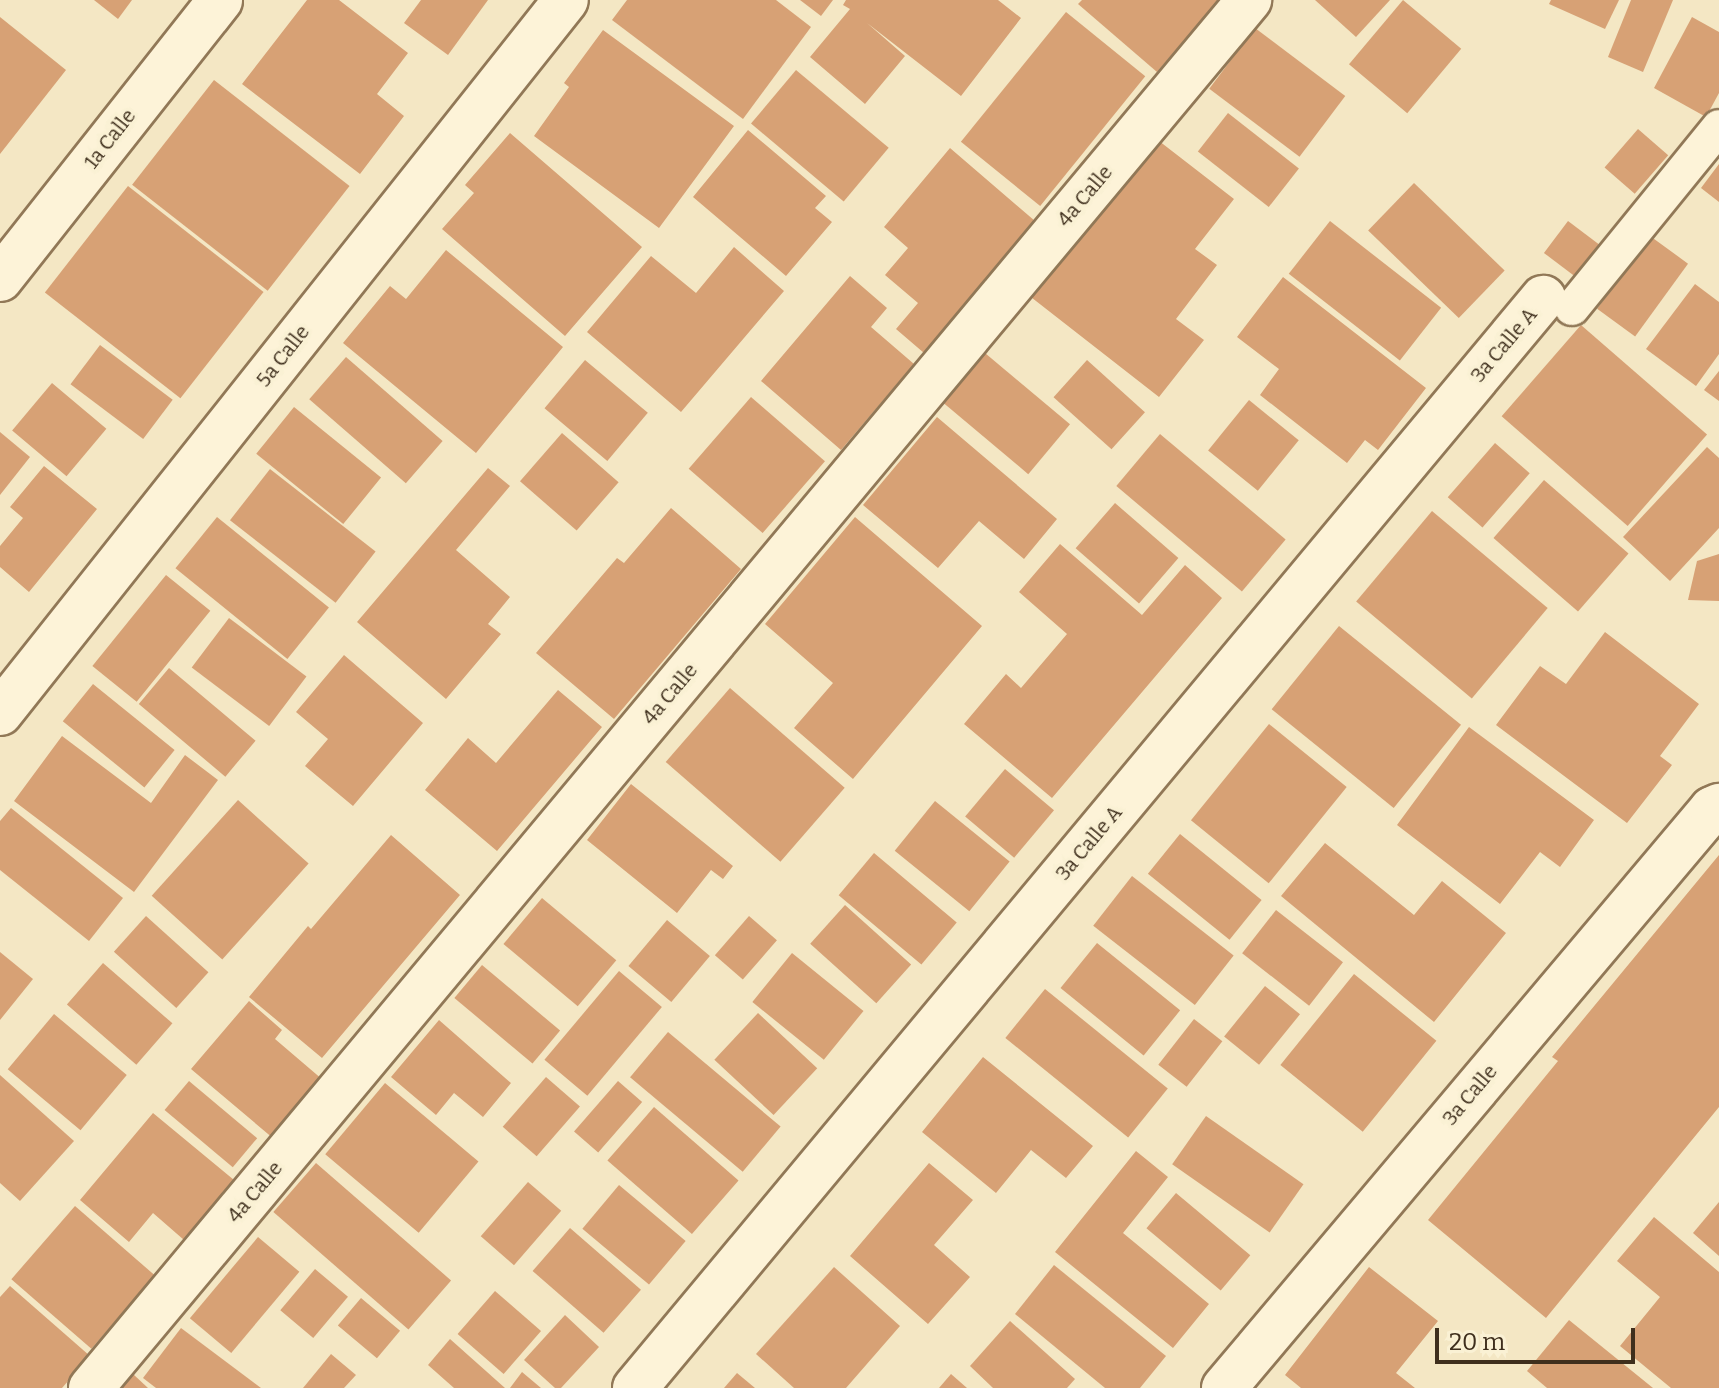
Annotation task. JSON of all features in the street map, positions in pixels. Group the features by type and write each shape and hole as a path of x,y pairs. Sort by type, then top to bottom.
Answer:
{"street":[{"name":"1a Calle","path":"0,279 220,0"},
{"name":"5a Calle","path":"0,713 566,0"},
{"name":"4a Calle","path":"91,1388 1249,0"},
{"name":"3a Calle A","path":"635,1388 1558,303"},
{"name":"3a Calle","path":"1224,1388 1712,809 1719,806"}],"lane":[{"path":"1558,303 1719,127"}],"building":[{"path":"94,0 132,0 118,19"},
{"path":"307,0 339,0 408,53 377,94 404,116 360,174 242,84"},
{"path":"421,0 488,0 448,55 404,23"},
{"path":"627,0 776,0 811,27 743,119 612,20"},
{"path":"800,0 833,0 821,16"},
{"path":"846,0 998,0 1021,18 961,96 867,23 905,56 865,104 810,57 850,9 843,5"},
{"path":"1082,0 1219,0 1157,72 1078,4"},
{"path":"1315,0 1390,0 1356,37"},
{"path":"1403,0 1461,49 1407,113 1349,64"},
{"path":"1551,0 1619,0 1605,29 1549,4"},
{"path":"1631,0 1673,0 1643,72 1608,57"},
{"path":"1066,12 1145,76 1040,206 961,142"},
{"path":"0,17 66,70 0,154"},
{"path":"1692,17 1719,32 1719,93 1706,117 1654,88"},
{"path":"1255,28 1345,96 1300,157 1209,89"},
{"path":"603,30 734,126 659,228 534,136 569,87 564,83"},
{"path":"796,70 889,148 844,201 751,124"},
{"path":"214,80 350,186 268,291 132,185"},
{"path":"1228,113 1299,168 1269,207 1198,152"},
{"path":"1638,129 1668,155 1635,194 1605,167"},
{"path":"748,130 826,196 815,208 832,222 786,276 693,197"},
{"path":"510,133 642,247 565,336 442,229 474,193 465,185"},
{"path":"1150,134 1234,199 1195,249 1217,265 1176,319 1204,340 1159,397 1027,294"},
{"path":"950,148 1035,221 924,353 896,329 918,303 885,275 908,248 884,227"},
{"path":"1719,164 1719,202 1701,188"},
{"path":"1414,183 1505,271 1459,318 1368,230"},
{"path":"128,186 264,292 180,398 45,292"},
{"path":"1330,221 1441,308 1400,361 1289,274"},
{"path":"1568,221 1603,247 1579,279 1544,253"},
{"path":"1650,236 1688,264 1635,336 1597,309"},
{"path":"734,247 784,291 681,412 587,332 651,256 696,293"},
{"path":"446,250 563,347 476,453 343,343 390,286 406,299"},
{"path":"850,276 887,308 871,327 914,364 841,450 761,381"},
{"path":"1283,277 1426,388 1378,450 1365,440 1347,463 1260,395 1279,369 1237,337"},
{"path":"1695,284 1719,302 1719,354 1696,386 1646,349"},
{"path":"1581,325 1707,435 1628,526 1502,416"},
{"path":"100,345 173,400 143,439 71,384"},
{"path":"985,353 1070,424 1028,474 943,403"},
{"path":"346,357 443,441 406,483 309,399"},
{"path":"585,360 648,413 607,461 545,408"},
{"path":"1087,360 1145,412 1112,449 1054,397"},
{"path":"1719,371 1719,401 1704,390"},
{"path":"52,383 106,429 67,476 12,430"},
{"path":"751,397 825,461 763,533 689,469"},
{"path":"1249,400 1299,440 1258,491 1208,451"},
{"path":"294,407 381,477 343,524 256,454"},
{"path":"937,417 1057,519 1024,559 979,521 938,568 863,505"},
{"path":"0,432 30,457 0,495"},
{"path":"562,433 619,482 577,531 520,481"},
{"path":"1160,434 1286,539 1242,592 1116,486"},
{"path":"1495,443 1530,473 1482,528 1448,497"},
{"path":"1707,447 1719,458 1719,528 1670,581 1623,537"},
{"path":"44,466 97,509 29,592 0,567 0,546 23,518 10,507"},
{"path":"488,468 510,486 456,550 510,597 488,624 501,634 446,699 357,622"},
{"path":"270,469 376,551 336,603 230,520"},
{"path":"1544,480 1629,553 1578,612 1493,538"},
{"path":"1115,503 1178,558 1139,603 1076,548"},
{"path":"671,508 741,569 614,719 536,653 617,558 624,563"},
{"path":"1432,511 1548,608 1472,698 1356,601"},
{"path":"217,517 329,608 287,659 175,568"},
{"path":"855,517 982,626 853,779 794,728 833,683 765,624"},
{"path":"1060,544 1142,615 1185,565 1222,598 1052,798 964,724 1006,674 1021,688 1067,634 1019,592"},
{"path":"1719,554 1719,601 1688,600 1697,561"},
{"path":"166,575 210,611 137,702 92,666"},
{"path":"229,618 306,676 269,726 192,668"},
{"path":"1339,626 1461,725 1394,808 1272,709"},
{"path":"1605,632 1699,704 1660,756 1672,765 1627,823 1496,725 1540,666 1566,684"},
{"path":"344,655 423,723 353,806 305,766 328,739 296,712"},
{"path":"169,668 256,741 225,777 139,704"},
{"path":"93,684 175,750 144,787 63,721"},
{"path":"730,688 845,788 780,862 666,762"},
{"path":"558,690 602,727 497,851 425,790 468,738 496,763"},
{"path":"1269,724 1347,787 1269,883 1191,820"},
{"path":"1469,727 1594,820 1560,867 1540,852 1500,904 1397,825"},
{"path":"62,736 151,803 185,755 218,780 134,892 14,801"},
{"path":"1005,769 1054,810 1014,858 965,816"},
{"path":"631,784 733,866 723,879 711,870 677,913 587,840"},
{"path":"238,800 309,864 222,959 152,896"},
{"path":"935,801 1010,861 969,911 895,851"},
{"path":"11,808 123,898 89,941 0,870 0,821"},
{"path":"1180,834 1262,900 1230,940 1148,874"},
{"path":"391,835 460,895 322,1058 249,997 308,926 311,929"},
{"path":"1325,843 1414,915 1442,881 1506,933 1434,1022 1281,896"},
{"path":"874,853 957,922 921,965 839,895"},
{"path":"1719,855 1719,1107 1546,1318 1428,1220 1558,1061 1552,1057"},
{"path":"1132,876 1234,955 1195,1005 1093,926"},
{"path":"542,898 616,960 578,1006 503,944"},
{"path":"845,905 911,965 876,1003 810,944"},
{"path":"1276,910 1343,962 1309,1006 1242,953"},
{"path":"146,916 208,972 176,1008 114,952"},
{"path":"749,916 777,940 743,980 715,955"},
{"path":"667,920 710,956 671,1002 628,966"},
{"path":"1097,943 1180,1010 1144,1055 1060,988"},
{"path":"0,952 33,979 0,1020"},
{"path":"792,953 863,1011 824,1060 752,1002"},
{"path":"103,963 172,1023 136,1065 67,1005"},
{"path":"482,965 560,1031 532,1064 454,998"},
{"path":"619,971 662,1007 587,1096 544,1060"},
{"path":"1354,974 1436,1041 1363,1132 1280,1065"},
{"path":"1265,986 1300,1014 1259,1065 1224,1037"},
{"path":"1045,989 1168,1088 1128,1137 1005,1038"},
{"path":"249,1001 282,1030 275,1039 323,1080 274,1139 191,1069"},
{"path":"758,1013 817,1068 774,1115 714,1060"},
{"path":"54,1014 127,1075 80,1130 8,1069"},
{"path":"1194,1019 1222,1041 1187,1087 1158,1065"},
{"path":"439,1020 511,1083 483,1117 454,1093 436,1115 391,1077"},
{"path":"668,1032 781,1126 743,1172 630,1077"},
{"path":"983,1057 1093,1146 1066,1178 1031,1150 996,1193 922,1132"},
{"path":"0,1075 74,1141 20,1201 0,1183"},
{"path":"546,1077 580,1107 537,1156 503,1127"},
{"path":"189,1081 257,1138 233,1167 165,1110"},
{"path":"618,1081 642,1102 598,1153 574,1132"},
{"path":"385,1083 478,1161 419,1233 325,1154"},
{"path":"654,1107 739,1180 692,1234 607,1161"},
{"path":"153,1113 234,1180 184,1240 153,1213 129,1242 80,1200"},
{"path":"1206,1116 1303,1184 1270,1233 1172,1164"},
{"path":"1136,1151 1168,1177 1123,1233 1209,1304 1173,1348 1055,1252"},
{"path":"316,1163 451,1280 408,1329 273,1212"},
{"path":"929,1163 973,1200 934,1245 970,1277 928,1324 850,1256"},
{"path":"528,1182 561,1211 514,1265 481,1236"},
{"path":"619,1185 686,1241 649,1285 582,1229"},
{"path":"1176,1193 1250,1255 1221,1291 1146,1228"},
{"path":"1719,1202 1719,1256 1693,1233"},
{"path":"75,1206 155,1276 91,1349 11,1279"},
{"path":"1654,1217 1719,1272 1719,1388 1671,1388 1620,1346 1660,1297 1617,1261"},
{"path":"570,1228 641,1290 604,1333 533,1271"},
{"path":"258,1237 299,1272 231,1353 190,1318"},
{"path":"1054,1265 1166,1356 1140,1388 1105,1388 1015,1314"},
{"path":"834,1267 900,1326 846,1388 794,1388 756,1354"},
{"path":"1369,1267 1438,1321 1396,1373 1415,1388 1301,1388 1285,1375"},
{"path":"315,1269 348,1297 313,1338 280,1310"},
{"path":"10,1286 90,1356 62,1388 0,1388 0,1297"},
{"path":"495,1291 541,1331 504,1374 458,1334"},
{"path":"361,1298 400,1331 377,1358 338,1326"},
{"path":"565,1315 599,1347 561,1388 555,1388 524,1360"},
{"path":"1569,1320 1653,1388 1547,1388 1527,1371"},
{"path":"1010,1321 1075,1379 1067,1388 993,1388 970,1366"},
{"path":"181,1328 261,1388 156,1388 143,1378"},
{"path":"450,1339 505,1388 454,1388 428,1365"},
{"path":"331,1354 356,1375 344,1388 303,1388"},
{"path":"522,1372 541,1388 510,1388"},
{"path":"737,1373 755,1388 724,1388"},
{"path":"133,1374 148,1388 121,1388"},
{"path":"951,1374 967,1388 939,1388"}]}
